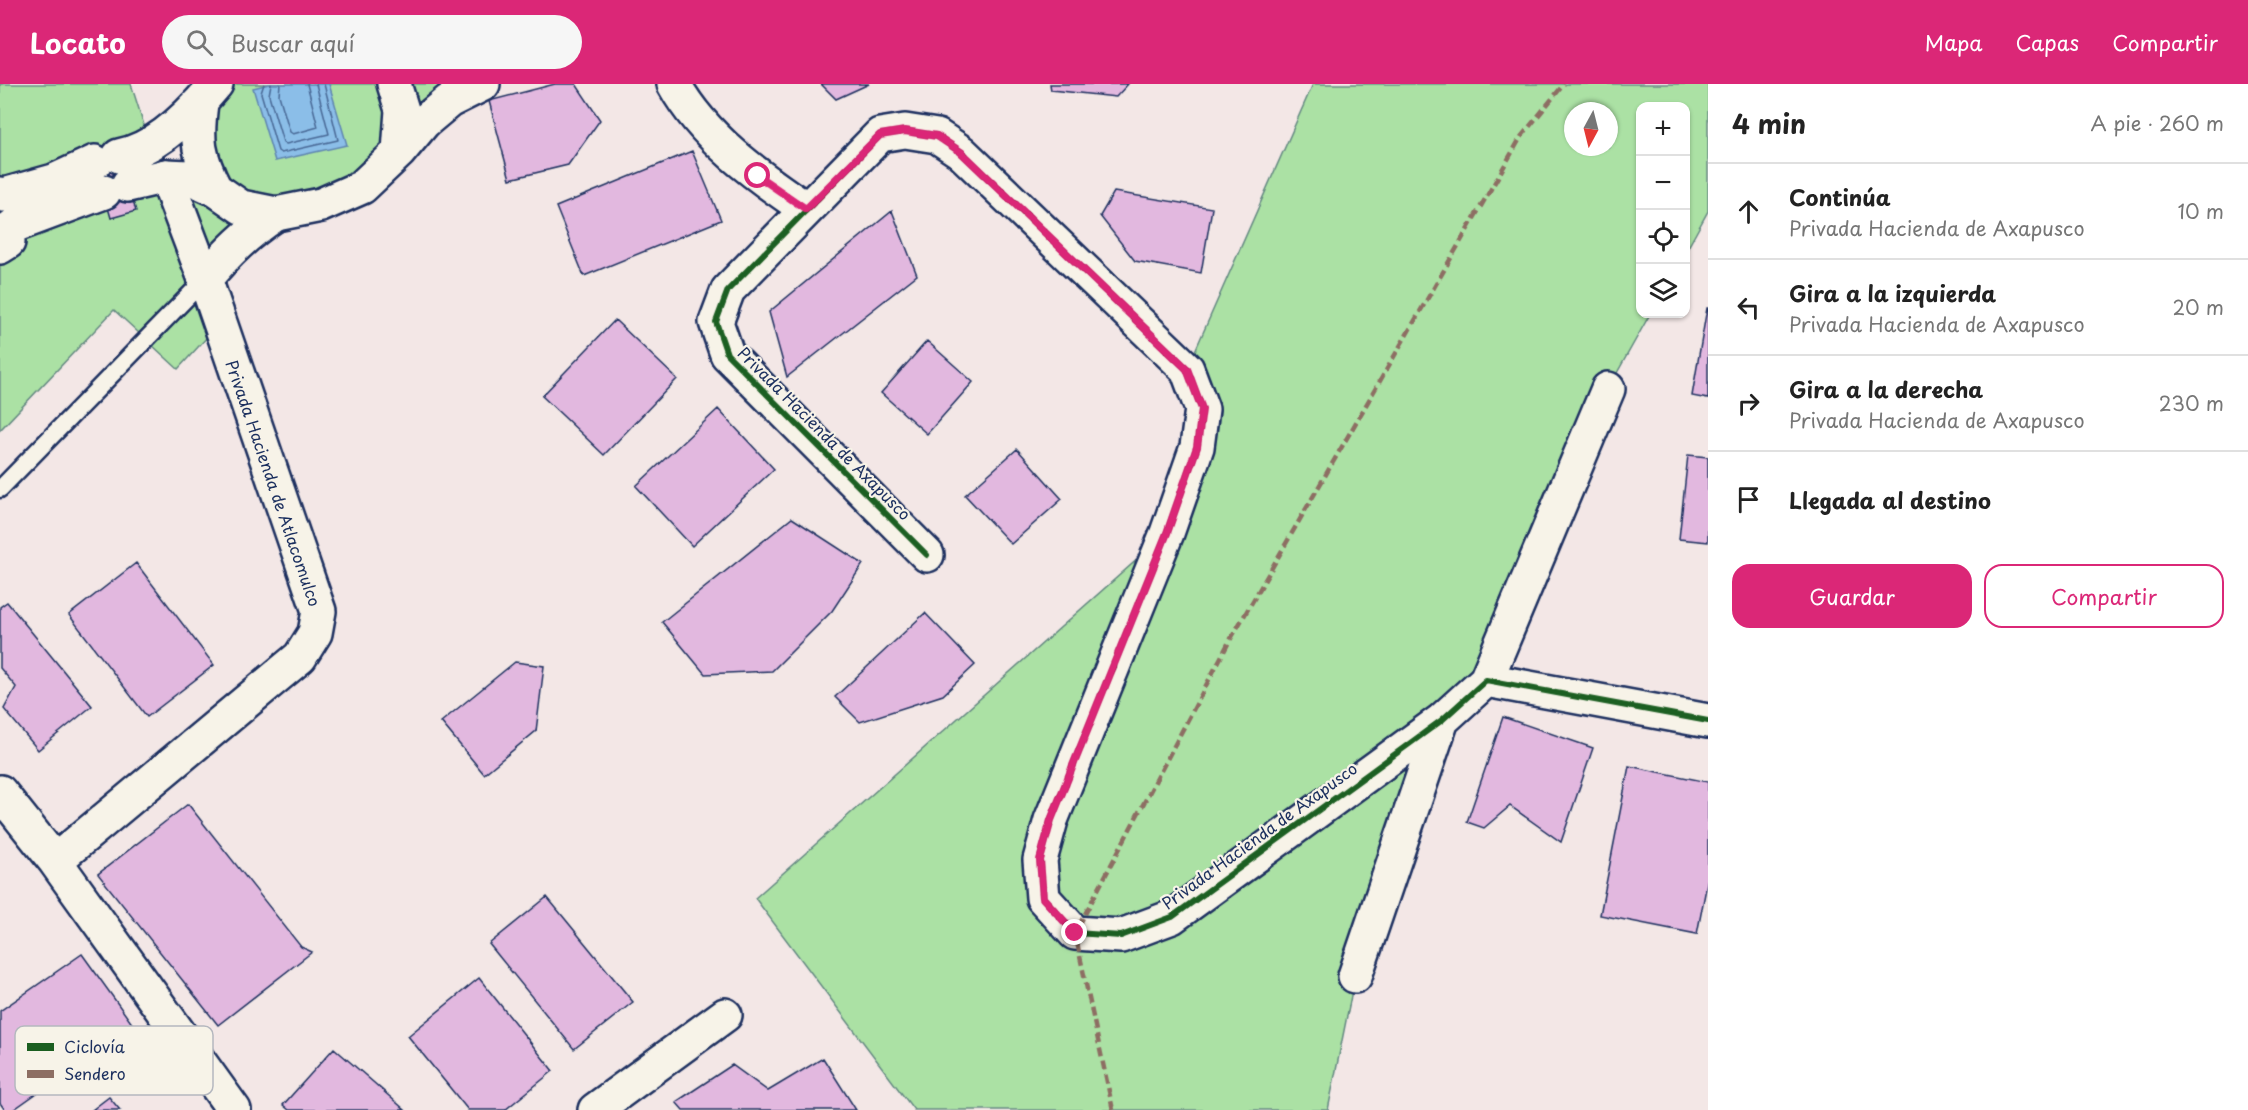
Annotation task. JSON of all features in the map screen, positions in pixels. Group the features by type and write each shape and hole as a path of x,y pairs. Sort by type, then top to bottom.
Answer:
{"street":[{"path":"394,84 402,110 399,153"},
{"path":"205,279 249,232 276,214 321,205 362,187 399,153 424,122 449,101 483,84"},
{"path":"674,84 715,137 758,176 806,209"},
{"path":"123,175 208,93"},
{"path":"208,93 197,133 202,162 215,189"},
{"name":"Privada Hacienda de Axapusco","path":"927,555 727,354 716,322 728,290 880,135 905,131 937,136 961,152 1187,369 1202,409 1197,447 1167,533 1051,820 1040,860 1043,898 1075,933 1121,936 1172,917 1442,720 1486,680 1608,389"},
{"path":"5,245 2,195 58,195 123,175 189,177 215,189 241,207 276,214"},
{"name":"Privada Hacienda de Atlacomulco","path":"55,861 300,657 315,633 319,611 205,279 123,175"},
{"path":"5,245 58,195"},
{"path":"1486,680 1708,722"},
{"path":"1355,976 1442,720"},
{"path":"0,792 55,861 174,1026"},
{"path":"595,1110 725,1015"},
{"path":"213,1081 234,1110"}],"lane":[{"path":"0,489 205,279"}],"green space":[{"path":"0,84 131,84 150,144 115,144 92,151 189,177 201,103 216,84 483,84 399,152 276,214 205,279 220,323 178,369 114,310 0,430"},
{"path":"1313,84 1708,84 1708,211 1690,244 1690,102 1636,102 1636,318 1648,318 1608,389 1486,680 1442,720 1355,976 1328,1110 914,1110 755,898 1167,533 1197,446 1187,369"}],"water":[{"path":"269,84 329,84 347,145 275,161 253,88"}],"building":[{"path":"555,84 576,84 600,120 568,165 510,179 489,101"},
{"path":"821,84 869,84 836,99"},
{"path":"1050,84 1128,84 1116,97 1051,90"},
{"path":"115,144 136,211 111,218 92,152"},
{"path":"692,151 721,220 584,276 556,207"},
{"path":"1114,192 1212,208 1201,273 1135,261 1100,216"},
{"path":"892,211 917,275 787,377 769,312"},
{"path":"1708,308 1708,399 1692,396"},
{"path":"615,320 677,379 604,455 542,396"},
{"path":"927,341 973,382 927,434 881,393"},
{"path":"718,409 774,469 692,546 636,486"},
{"path":"1017,449 1062,499 1011,544 965,495"},
{"path":"1688,455 1708,457 1708,542 1679,539"},
{"path":"792,518 863,564 832,611 772,671 705,674 662,622"},
{"path":"136,563 214,665 147,717 69,615"},
{"path":"7,602 92,706 38,750 4,709 16,687 0,668 0,607"},
{"path":"925,613 975,665 943,695 860,722 835,697"},
{"path":"515,662 544,666 536,731 484,774 441,722"},
{"path":"1503,717 1593,748 1561,842 1510,806 1484,828 1467,822"},
{"path":"1629,766 1708,782 1708,878 1697,934 1600,915"},
{"path":"188,804 301,947 312,952 218,1025 98,874"},
{"path":"547,897 633,1002 574,1049 489,944"},
{"path":"82,954 133,1025 15,1026 15,1095 34,1095 13,1110 5,1110 0,1103 0,1011"},
{"path":"479,978 553,1071 505,1110 468,1110 408,1036"},
{"path":"334,1048 405,1110 289,1110 283,1105"},
{"path":"823,1058 856,1110 683,1110 676,1102 732,1065 768,1091"},
{"path":"109,1097 120,1110 92,1110"}],"marked path":[{"path":"1113,1110 1075,933 1229,642 1521,137 1564,84"}],"cycle path":[{"path":"927,555 727,354 716,322 728,290 880,135 905,131 937,136 961,152 1187,369 1202,409 1197,447 1167,533 1051,820 1040,860 1043,898 1075,933 1121,936 1172,917 1442,720 1486,680 1708,721"}],"route":[{"path":"758,176 806,209 880,135 905,131 937,136 961,152 1187,369 1202,409 1197,447 1167,533 1051,820 1040,860 1043,898 1075,933"}]}
